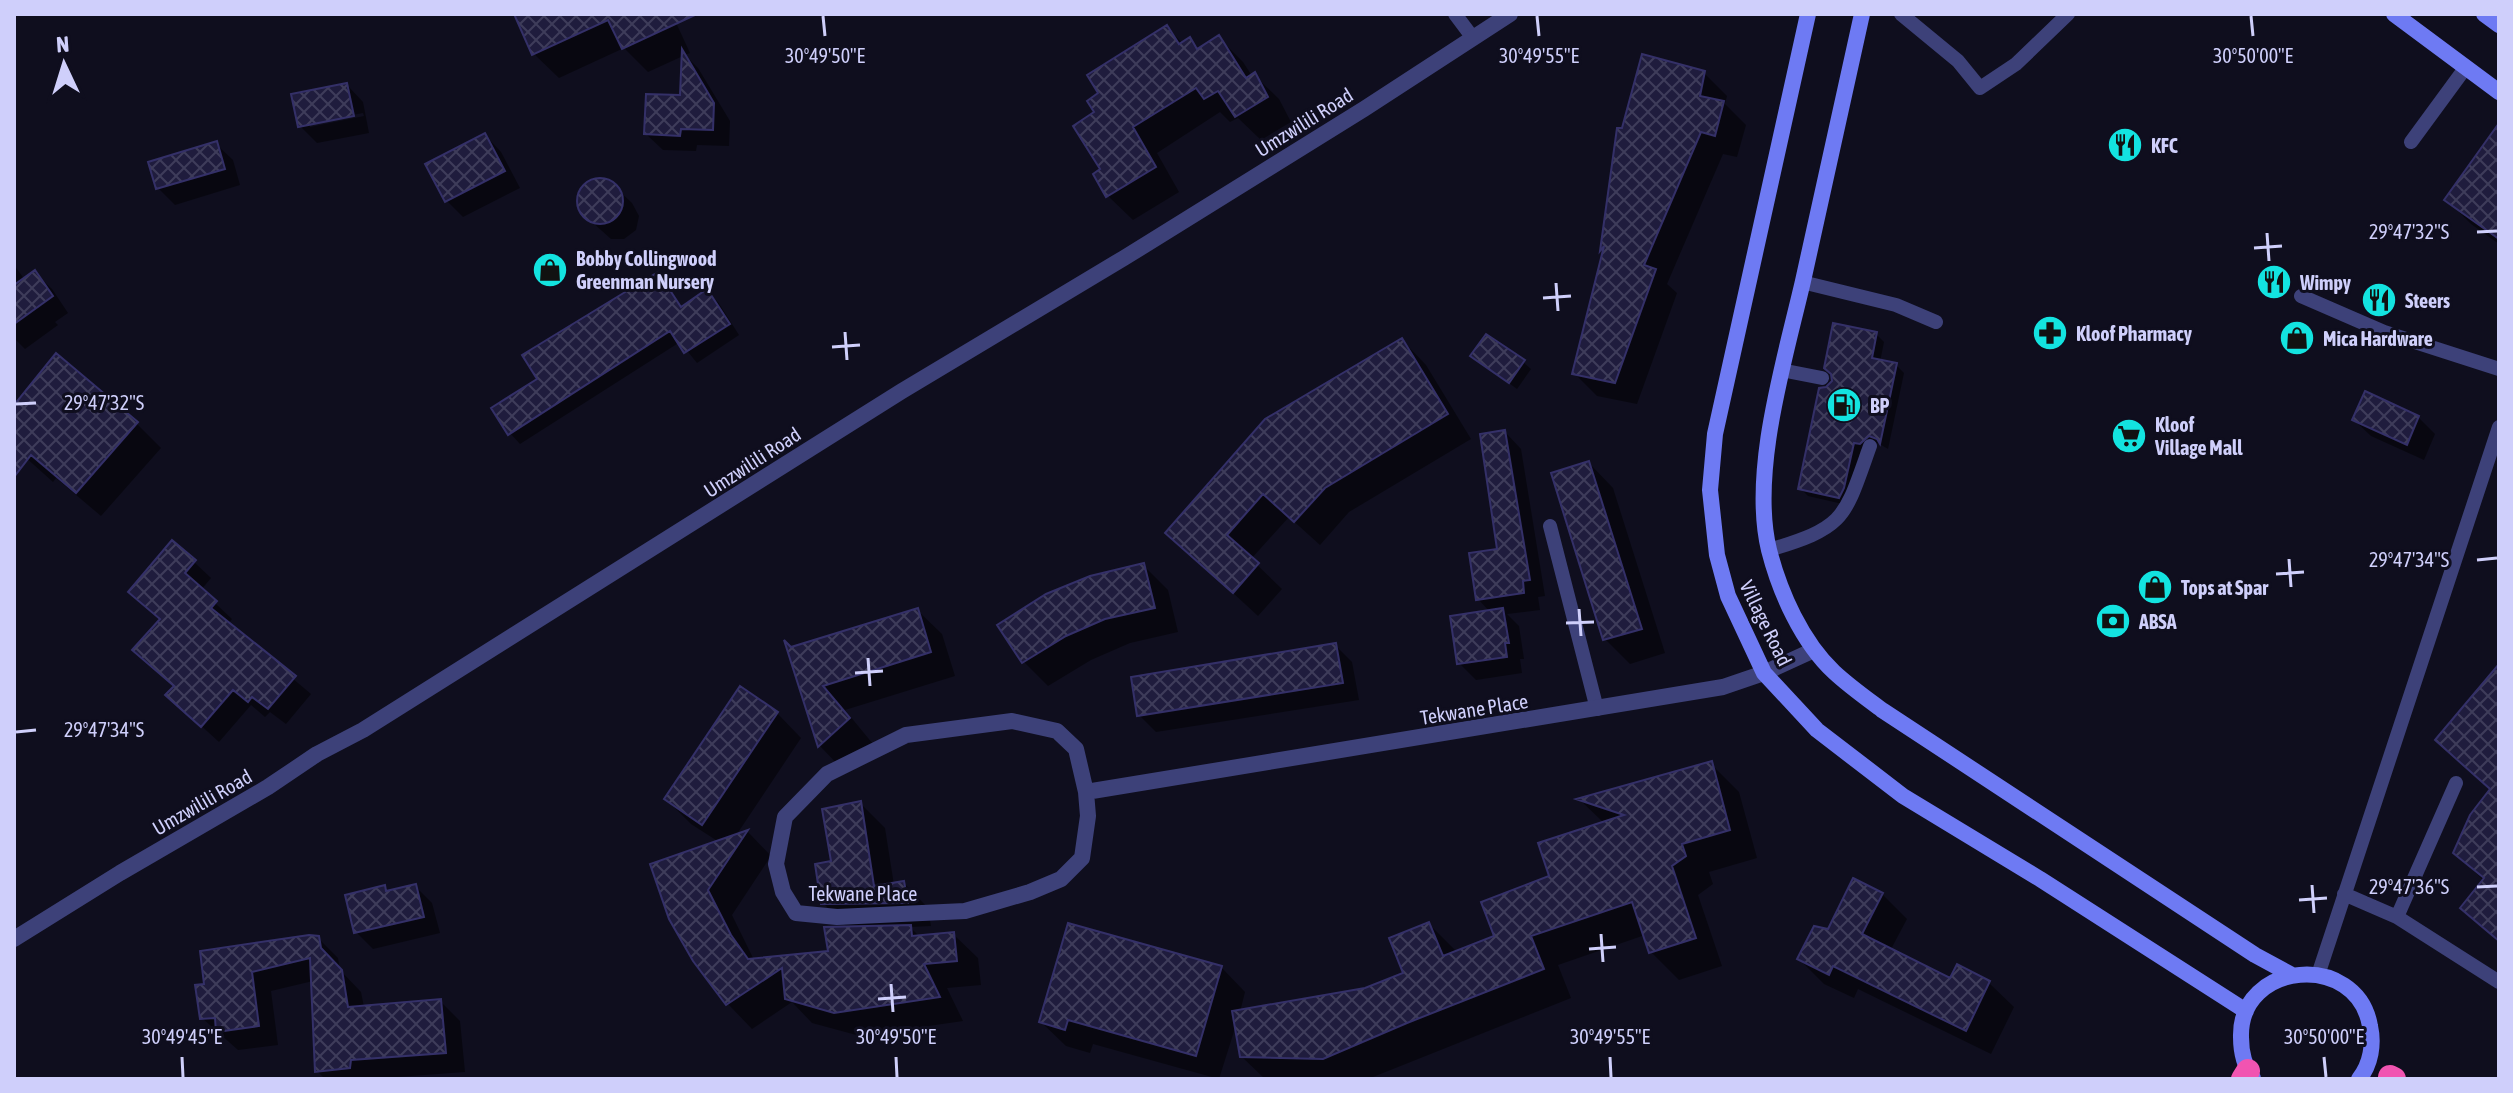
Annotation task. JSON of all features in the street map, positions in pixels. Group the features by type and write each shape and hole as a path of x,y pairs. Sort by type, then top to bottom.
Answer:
{"street":[{"name":"Umzwilili Road","path":"14,939 268,787 317,754 363,730 902,391 1124,258 1510,14"},
{"name":"Village Road","path":"1808,14 1715,434 1710,490 1717,555 1728,596 1764,673 1817,730 1903,796 2040,879 2246,1011"},
{"name":"Village Road","path":"1862,14 1781,370 1764,482 1764,518 1769,550 1785,598 1814,650 1834,672 1882,710 2255,955 2292,975"},
{"path":"2394,14 2499,92"},
{"path":"2484,14 2499,25"},
{"name":"Tekwane Place","path":"1086,792 1723,687 1764,673 1814,650"},
{"name":"Tekwane Place","path":"1012,721 1057,731 1076,749 1086,792 1088,816 1082,858 1061,879 1030,892 965,911 837,917 796,913 783,892 776,864 785,817 827,774 906,735 1012,721"},
{"path":"2248,1076 2241,1052 2240,1031 2246,1011 2265,988 2292,975 2318,975 2335,980 2361,1002 2369,1019 2373,1039 2370,1058 2359,1079"},
{"path":"2370,1058 2392,1078"}],"lane":[{"path":"1455,14 1473,38"},
{"path":"1901,14 1958,61 1980,88 2016,64 2068,14"},
{"path":"2411,142 2466,67"},
{"path":"1802,282 1896,305 1936,322"},
{"path":"2301,296 2384,332 2499,369"},
{"path":"1781,370 1822,378"},
{"path":"2318,975 2499,427"},
{"path":"1769,550 1810,538 1841,518 1870,446"},
{"path":"1550,526 1597,709"},
{"path":"2397,917 2456,783"},
{"path":"2344,894 2397,917 2499,982"}],"building":[{"path":"514,14 697,14 622,49 608,20 532,55"},
{"path":"1167,25 1179,44 1190,37 1197,49 1219,35 1246,78 1255,72 1268,97 1235,117 1218,91 1204,99 1196,88 1133,127 1156,167 1106,197 1093,174 1100,169 1073,126 1094,112 1087,101 1098,93 1087,75"},
{"path":"682,49 714,103 713,130 681,129 680,136 644,134 646,94 680,95"},
{"path":"1642,54 1705,71 1700,96 1724,101 1715,136 1701,132 1644,265 1656,269 1615,383 1572,374 1604,246 1600,251 1617,128 1622,128"},
{"path":"347,83 354,116 298,127 291,94"},
{"path":"2499,123 2499,239 2444,200"},
{"path":"485,133 505,171 445,202 425,164"},
{"path":"217,141 225,169 156,189 148,162"},
{"path":"600,178 616,185 623,201 616,217 600,224 584,217 577,201 584,185"},
{"path":"35,270 53,296 14,324 14,285"},
{"path":"658,272 681,307 707,289 730,324 684,353 670,331 508,435 491,408 537,379 522,355"},
{"path":"1833,323 1877,332 1872,358 1897,363 1880,444 1869,436 1860,444 1854,443 1839,498 1798,489 1819,388 1826,387 1832,381 1831,374 1824,368"},
{"path":"1486,334 1525,360 1509,383 1470,356"},
{"path":"1402,338 1448,414 1325,488 1294,522 1263,494 1227,535 1259,563 1233,593 1165,533 1265,419"},
{"path":"56,353 138,422 76,493 31,455 14,477 14,405"},
{"path":"2365,391 2419,416 2407,445 2352,420"},
{"path":"1505,430 1530,580 1523,581 1524,593 1476,600 1469,553 1497,549 1480,434"},
{"path":"1589,461 1642,629 1603,640 1551,473"},
{"path":"172,540 196,560 185,573 217,601 211,608 296,676 268,709 252,697 248,702 233,690 201,727 165,695 174,686 132,650 160,619 128,592"},
{"path":"1144,563 1155,608 1105,619 1066,636 1022,663 997,625 1046,594 1090,576"},
{"path":"918,608 931,652 823,686 850,718 818,747 784,640 791,647"},
{"path":"1503,608 1509,643 1505,643 1507,657 1457,664 1450,616"},
{"path":"1336,643 1343,683 1137,716 1131,677"},
{"path":"2499,664 2499,941 2460,908 2484,878 2453,853 2470,815 2490,789 2435,740"},
{"path":"740,686 778,712 702,825 664,799"},
{"path":"1712,761 1730,830 1682,844 1686,856 1672,866 1696,938 1649,953 1632,902 1531,936 1544,969 1323,1059 1240,1057 1232,1011 1365,988 1403,973 1389,938 1429,922 1443,956 1494,936 1481,902 1549,876 1538,843 1624,815 1576,799"},
{"path":"861,801 874,886 904,881 908,903 821,904 815,864 831,861 822,809"},
{"path":"748,830 708,890 731,935 748,959 828,951 824,927 911,925 912,936 954,932 957,961 924,964 940,997 834,1013 785,999 782,968 726,1005 693,961 669,919 650,864"},
{"path":"1853,878 1883,893 1862,934 1950,978 1957,964 1990,981 1966,1031 1833,966 1829,975 1797,959 1814,926 1828,929"},
{"path":"416,884 424,917 354,933 345,895 385,885 386,891"},
{"path":"1068,923 1222,966 1196,1056 1068,1020 1065,1030 1039,1022"},
{"path":"319,936 321,948 342,970 348,1007 441,999 446,1053 351,1060 350,1068 315,1072 310,958 252,972 259,1026 216,1032 215,1018 200,1019 195,985 204,984 200,951"}],"place":[{"name":"KFC","path":"2125,145"},
{"name":"Bobby Collingwood Greenman Nursery","path":"550,270"},
{"name":"Wimpy","path":"2274,282"},
{"name":"Steers","path":"2379,300"},
{"name":"Kloof Pharmacy","path":"2050,333"},
{"name":"Mica Hardware","path":"2297,338"},
{"name":"BP","path":"1844,405"},
{"name":"Kloof Village Mall","path":"2129,436"},
{"name":"Tops at Spar","path":"2155,587"},
{"name":"ABSA","path":"2113,621"}]}
